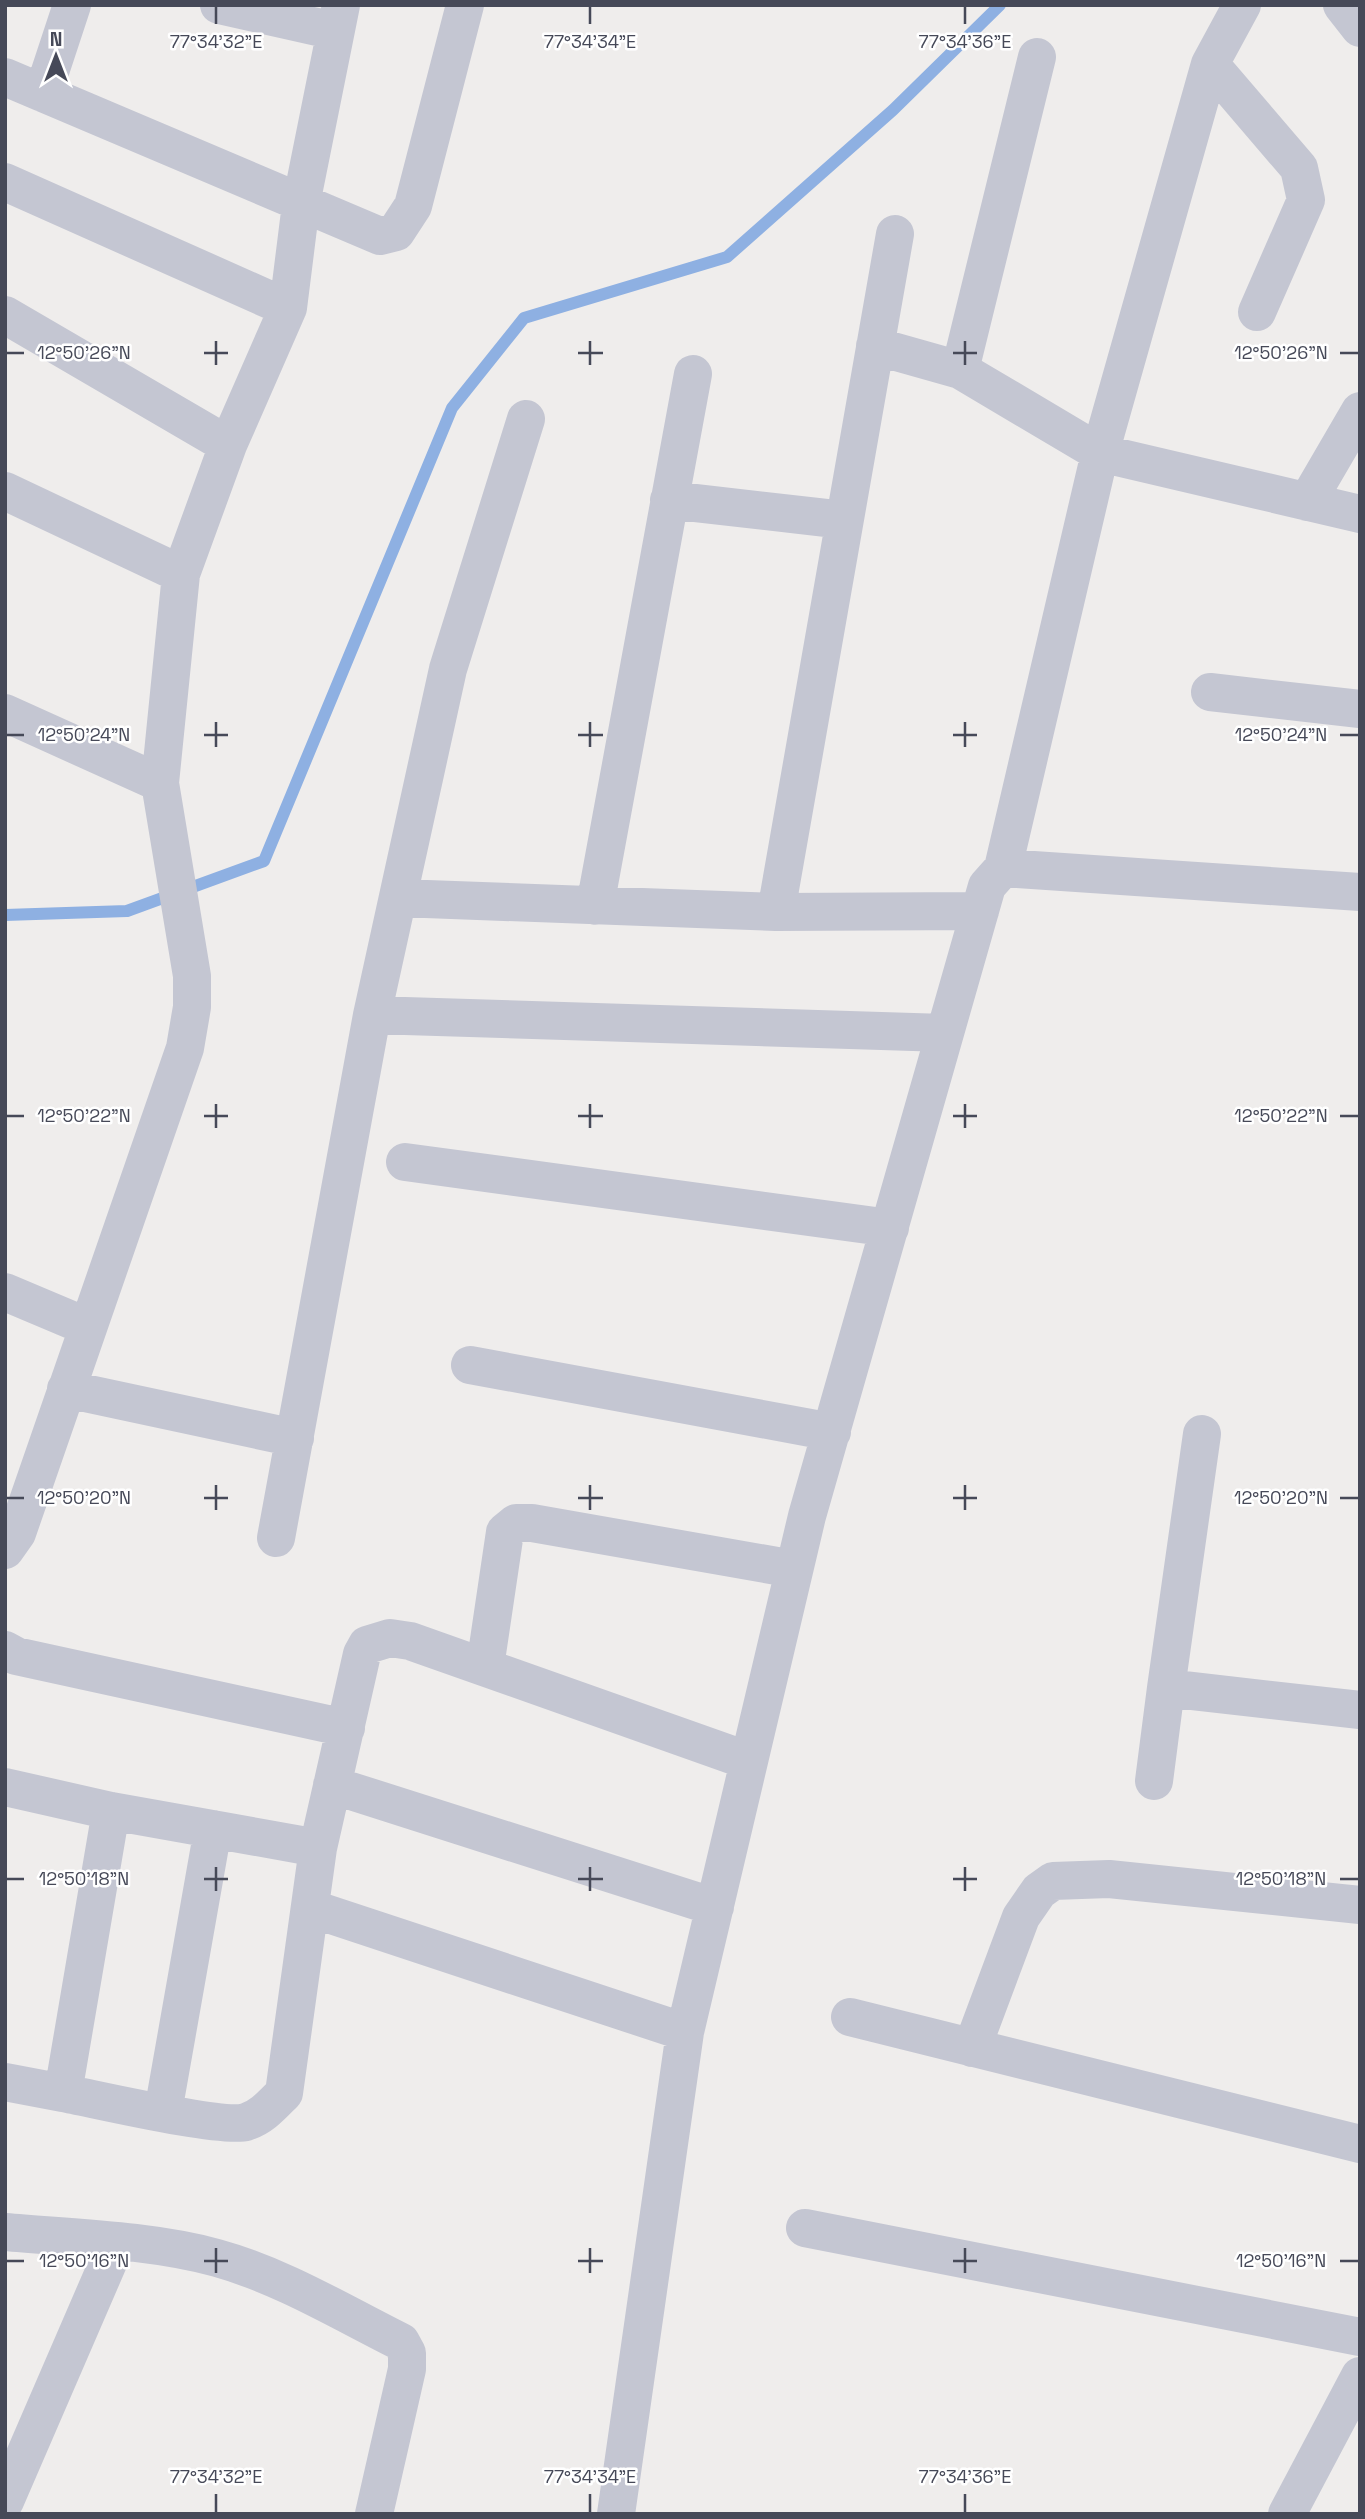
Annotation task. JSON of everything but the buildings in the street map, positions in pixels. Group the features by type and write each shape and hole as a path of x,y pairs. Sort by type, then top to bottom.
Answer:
{"street":[{"path":"43,93 72,5"},
{"path":"5,1550 17,1533 185,1048 192,1007 192,976 160,783 181,574 228,445 288,308 301,204 338,18 219,5"},
{"path":"5,77 380,236 396,232 413,206 466,5"},
{"path":"616,2514 685,2032 794,1569 987,886 1003,868 1100,453 1210,64 1242,5"},
{"path":"1342,5 1360,28"},
{"path":"960,370 1037,57"},
{"path":"1210,64 1299,168 1306,200 1257,312"},
{"path":"5,182 288,308"},
{"path":"776,912 895,234"},
{"path":"5,315 228,445"},
{"path":"875,346 960,370 1100,453 1360,514"},
{"path":"595,906 693,374"},
{"path":"1307,502 1360,411"},
{"path":"276,1538 372,1015 448,669 526,419"},
{"path":"5,491 181,574"},
{"path":"669,500 844,520"},
{"path":"1210,692 1360,709"},
{"path":"9,721 160,783"},
{"path":"1003,868 1360,892"},
{"path":"399,898 776,912 980,911"},
{"path":"372,1015 945,1033"},
{"path":"405,1162 890,1228"},
{"path":"5,1292 88,1327"},
{"path":"470,1365 832,1432"},
{"path":"66,1389 295,1438"},
{"path":"1154,1780 1202,1434"},
{"path":"485,1667 505,1532 516,1523 532,1523 794,1569"},
{"path":"5,2082 163,2112 243,2123 264,2114 284,2093 318,1848 362,1654 367,1644 390,1638 410,1641 749,1761"},
{"path":"5,1650 16,1656 346,1728"},
{"path":"1166,1688 1360,1710"},
{"path":"332,1785 715,1907"},
{"path":"5,1787 111,1811 318,1848"},
{"path":"63,2093 111,1811"},
{"path":"163,2112 213,1829"},
{"path":"972,2048 1021,1917 1038,1891 1053,1881 1109,1879 1360,1905"},
{"path":"310,1908 685,2032"},
{"path":"850,2017 1360,2144"},
{"path":"805,2228 1360,2337"},
{"path":"5,2232 117,2242 215,2258 265,2274 401,2342 407,2353 407,2369 374,2514"},
{"path":"5,2501 117,2242"},
{"path":"1287,2514 1360,2376"}],"waterway":[{"path":"5,915 127,911 264,861 452,408 524,318 727,257 893,110 1000,5"}]}
